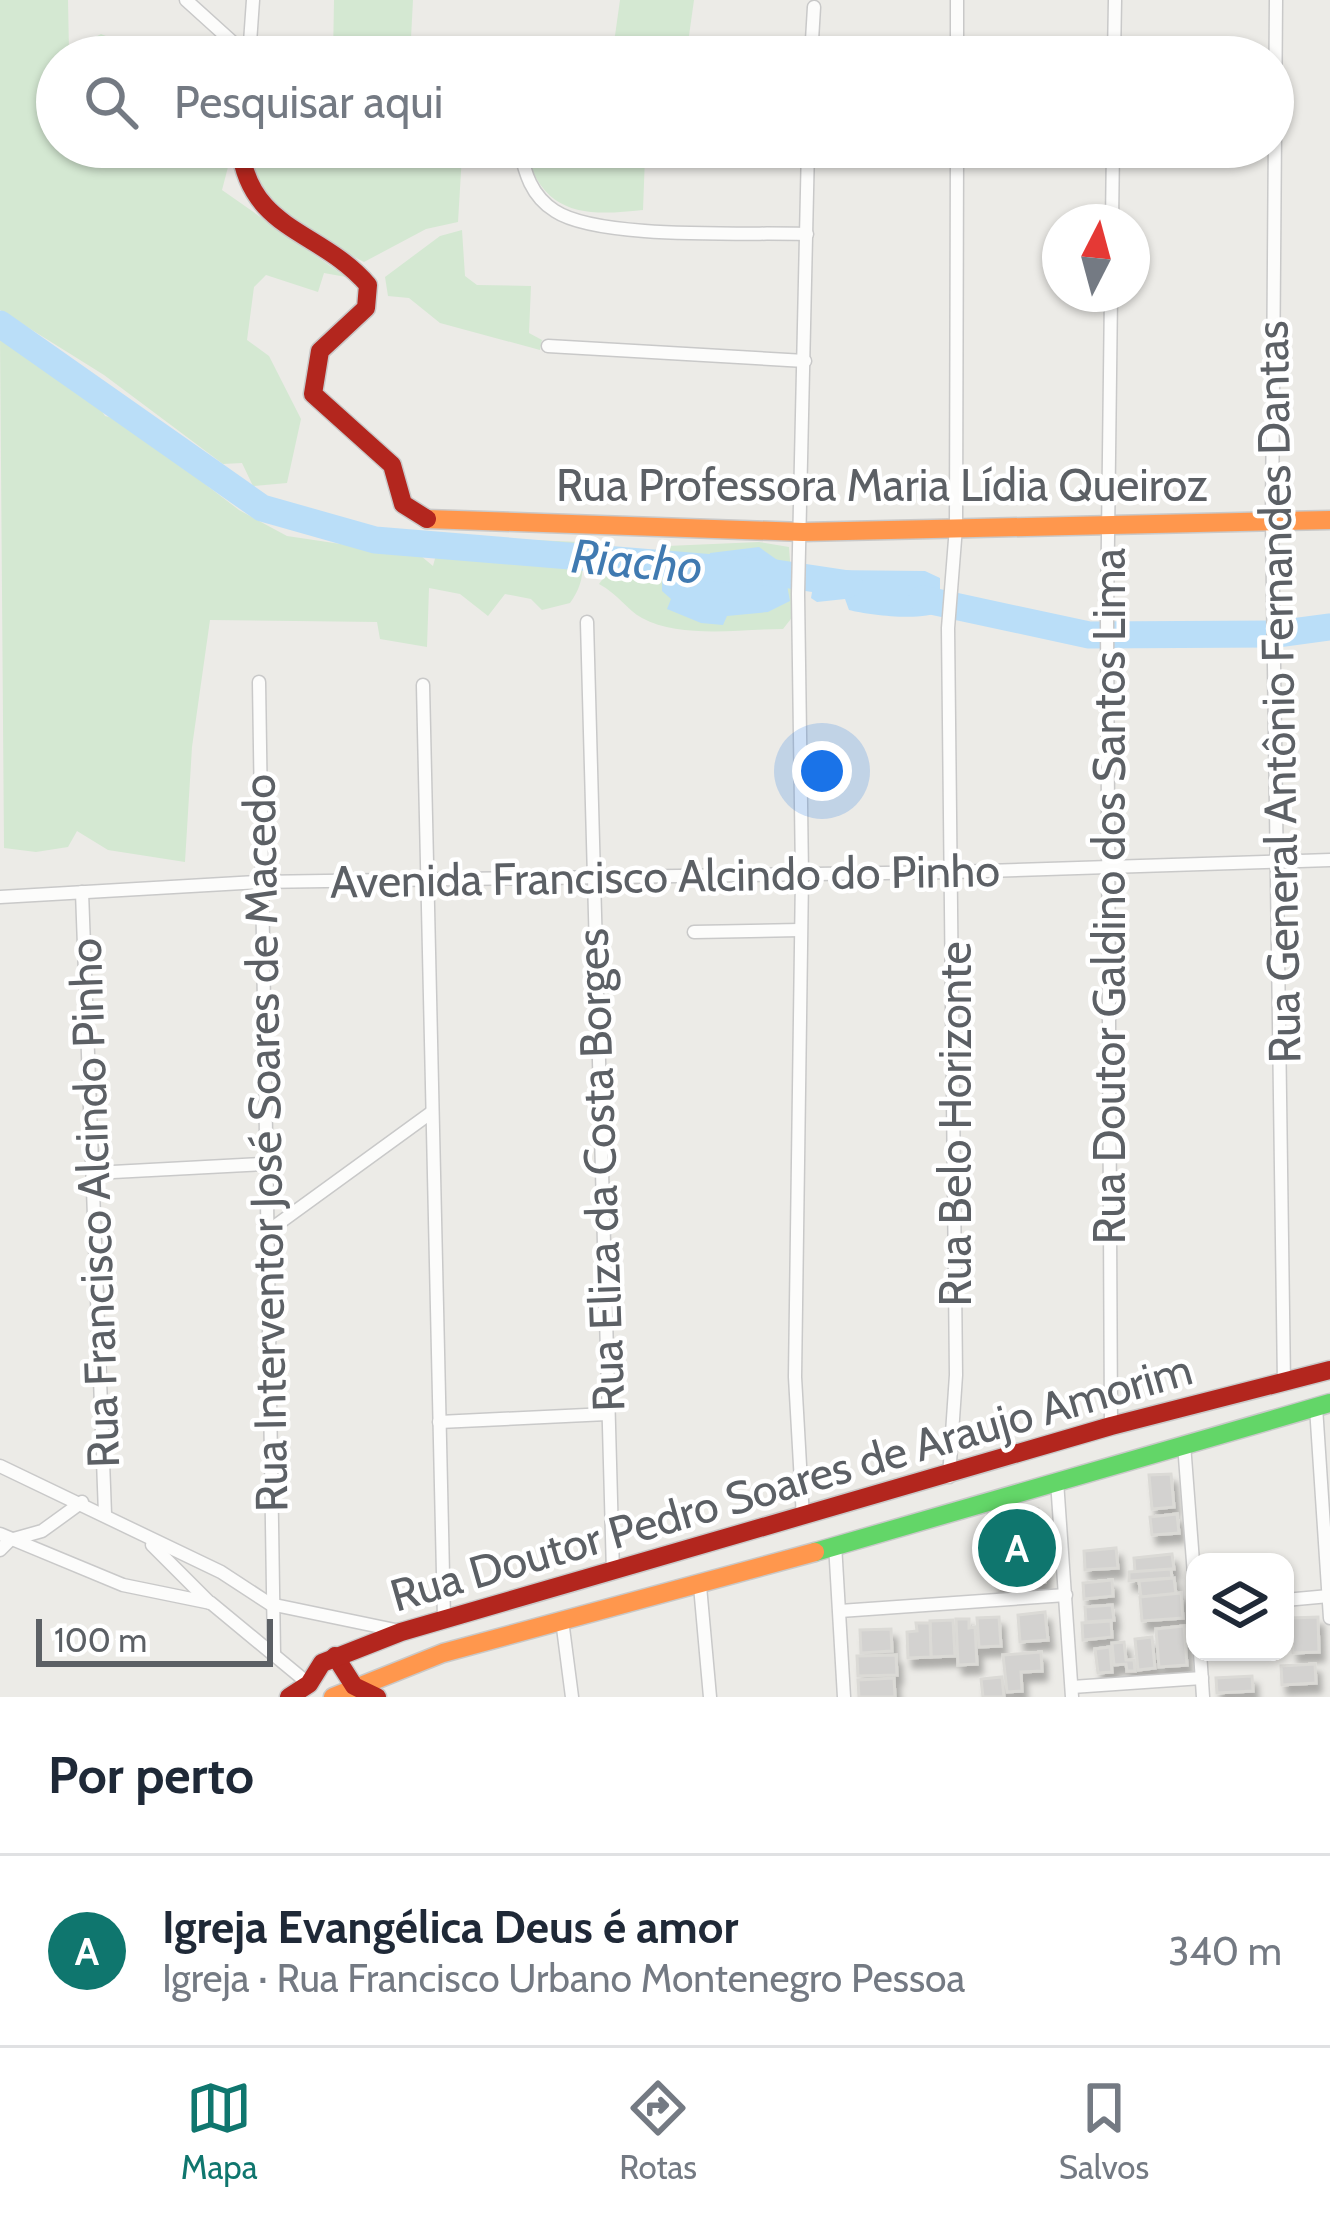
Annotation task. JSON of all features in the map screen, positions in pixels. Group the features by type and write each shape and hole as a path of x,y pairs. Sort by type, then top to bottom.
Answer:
{"street":[{"path":"186,0 226,36"},
{"path":"250,36 253,0"},
{"path":"957,0 957,36"},
{"path":"1114,36 1115,0"},
{"name":"Rua General Antônio Fernandes Dantas","path":"1275,36 1276,0"},
{"path":"812,36 814,7"},
{"name":"Rua Professora Maria Lídia Queiroz","path":"240,168 253,195 284,227 345,263 368,285 366,308 327,339 311,379 313,394 392,465 403,504 434,523 803,532 1330,520"},
{"path":"526,168 530,185 543,202 577,221 807,234"},
{"path":"803,1518 794,1376 802,875 798,594 808,168"},
{"path":"956,527 957,168"},
{"path":"1112,204 1113,168"},
{"name":"Rua General Antônio Fernandes Dantas","path":"1274,168 1272,521 1284,1384"},
{"name":"Rua Doutor Galdino dos Santos Lima","path":"1111,312 1107,650 1111,1426"},
{"path":"548,346 805,361"},
{"name":"Rua Belo Horizonte","path":"949,1477 956,1375 948,628 956,527"},
{"name":"Rua Eliza da Costa Borges","path":"587,622 613,1573"},
{"name":"Rua Interventor José Soares de Macedo","path":"259,682 258,882 263,1164 271,1229 274,1654"},
{"path":"423,685 444,1619"},
{"name":"Avenida Francisco Alcindo do Pinho","path":"0,897 258,882 953,872 1330,860"},
{"name":"Rua Francisco Alcindo Pinho","path":"82,892 105,1514"},
{"path":"694,932 800,930"},
{"path":"271,1229 432,1112"},
{"path":"94,1173 263,1164"},
{"name":"Rua Doutor Pedro Soares de Araujo Amorim","path":"301,1694 322,1663 401,1632 860,1503 1111,1426 1330,1370"},
{"path":"1323,1405 1330,1618"},
{"name":"Rua Doutor Pedro Soares de Araujo Amorim","path":"332,1697 561,1619 700,1586 1323,1405"},
{"path":"439,1422 608,1414"},
{"path":"1184,1444 1192,1553"},
{"path":"0,1466 221,1572 271,1604 401,1632"},
{"path":"1057,1481 1072,1692 1202,1678"},
{"path":"3,1542 42,1531 82,1502"},
{"path":"860,1503 864,1535"},
{"path":"144,1537 211,1604 274,1654 301,1694"},
{"path":"3,1542 123,1585 211,1604"},
{"path":"835,1544 844,1697"},
{"path":"700,1586 710,1697"},
{"path":"840,1611 1066,1595"},
{"path":"1294,1599 1329,1596"},
{"path":"561,1619 572,1697"},
{"path":"335,1656 354,1686 377,1697"},
{"path":"1201,1661 1203,1697"}],"green space":[{"path":"0,0 68,0 69,36 36,36 36,168 228,168 222,190 346,277 324,273 318,292 266,275 254,287 247,340 269,356 301,419 287,483 253,486 242,463 223,464 104,375 0,310"},
{"path":"334,0 413,0 411,36 333,36"},
{"path":"620,0 694,0 689,36 615,36"},
{"path":"255,168 461,168 458,222 426,229 364,262 289,220 264,192"},
{"path":"645,168 643,210 601,213 567,206 541,186 532,169"},
{"path":"462,230 465,276 477,285 531,286 529,333 542,340 540,350 440,323 409,298 388,296 385,277 440,236"},
{"path":"0,335 93,397 105,416 121,420 239,510 287,536 421,556 433,566 441,536 580,542 583,567 578,588 570,603 542,610 531,599 505,594 488,616 460,594 429,588 427,647 380,639 377,622 210,620 192,747 185,862 108,850 77,831 68,847 36,852 4,848"},
{"path":"759,542 789,547 794,615 783,629 693,631 658,625 637,615 599,584 610,569 639,570 667,546"}],"water":[{"path":"759,547 783,564 790,601 768,612 727,616 723,625 701,623 667,609 671,599 662,591 662,580 675,567 709,560 710,553"},
{"path":"828,570 925,571 940,578 940,611 896,616 849,610 845,599 817,602 811,598 815,575"}],"building":[{"path":"1171,1474 1174,1507 1152,1509 1149,1475"},
{"path":"1038,1509 1045,1582 996,1587 988,1514"},
{"path":"1177,1514 1179,1533 1152,1535 1150,1517"},
{"path":"1116,1548 1118,1568 1085,1570 1084,1551"},
{"path":"1172,1554 1174,1569 1135,1572 1134,1558"},
{"path":"1171,1569 1172,1578 1129,1581 1129,1572"},
{"path":"1174,1578 1176,1594 1141,1597 1139,1581"},
{"path":"1112,1580 1113,1596 1084,1599 1083,1583"},
{"path":"1181,1593 1183,1618 1142,1621 1140,1597"},
{"path":"1112,1605 1114,1620 1086,1622 1085,1607"},
{"path":"1045,1612 1048,1640 1020,1642 1018,1615"},
{"path":"999,1617 1001,1646 979,1647 977,1618"},
{"path":"1318,1617 1319,1652 1294,1653 1294,1618"},
{"path":"956,1619 969,1619 969,1628 975,1627 977,1664 958,1665"},
{"path":"953,1620 955,1656 931,1657 930,1621"},
{"path":"1111,1621 1112,1637 1083,1640 1082,1623"},
{"path":"916,1623 930,1623 931,1657 908,1658 907,1632 917,1631"},
{"path":"1184,1626 1187,1665 1159,1667 1156,1629"},
{"path":"891,1629 892,1651 861,1653 860,1630"},
{"path":"1152,1637 1155,1668 1138,1670 1135,1639"},
{"path":"1124,1642 1126,1660 1134,1660 1135,1671 1127,1671 1126,1664 1114,1665 1112,1643"},
{"path":"1110,1647 1112,1672 1098,1673 1095,1649"},
{"path":"1041,1652 1042,1671 1021,1672 1022,1691 1007,1692 1003,1655"},
{"path":"896,1655 897,1675 858,1676 857,1656"},
{"path":"1315,1664 1316,1683 1282,1685 1281,1666"},
{"path":"1252,1676 1253,1691 1217,1693 1216,1678"},
{"path":"1002,1677 1004,1697 983,1697 981,1679"},
{"path":"894,1678 895,1697 859,1697 858,1680"}],"waterway":[{"name":"Riacho","path":"0,324 262,508 375,540 776,573 849,584"},
{"name":"Riacho","path":"922,599 1089,635 1277,634 1330,627"}],"traffic: fast":[{"path":"815,1552 1330,1403"}],"traffic: slow":[{"path":"427,519 803,532 1330,520"},
{"path":"333,1697 443,1653 815,1552"}],"traffic: jam":[{"path":"244,168 257,197 272,213 349,266 368,285 366,308 320,351 313,394 392,465 403,504 427,519"},
{"path":"289,1697 309,1684 322,1663 401,1632 1111,1426 1330,1370"},
{"path":"335,1656 354,1686 377,1697"}],"place":[{"name":"Igreja Evangélica Deus é amor","path":"1017,1548"}]}
